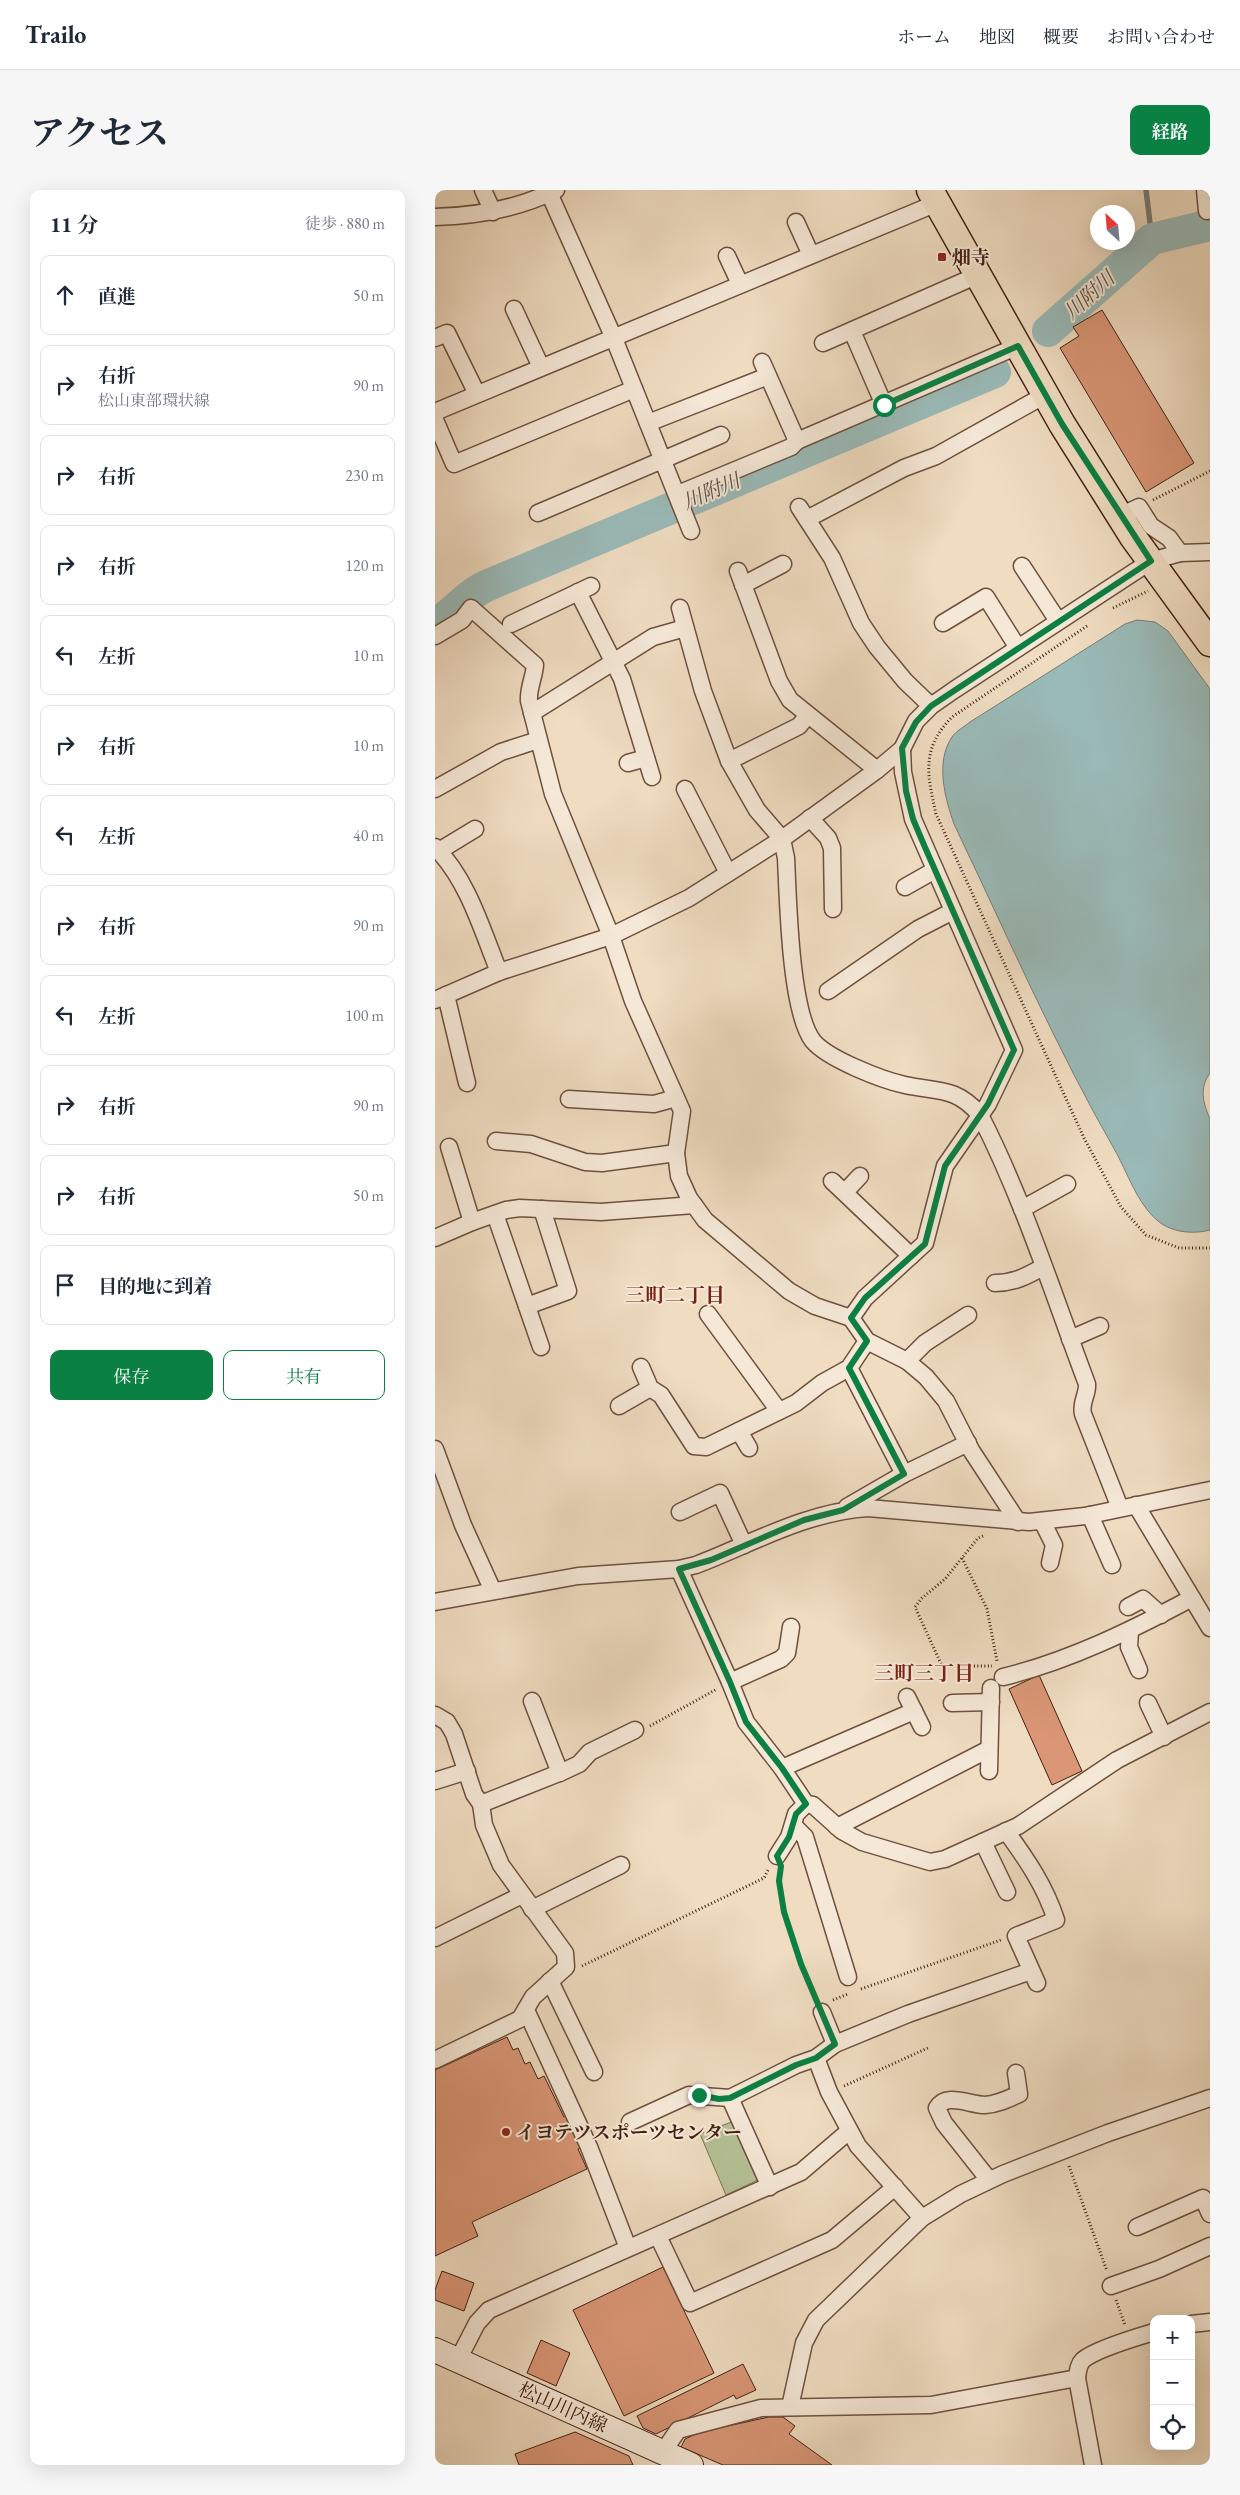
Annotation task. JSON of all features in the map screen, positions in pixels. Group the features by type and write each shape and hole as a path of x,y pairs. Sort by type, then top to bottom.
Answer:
{"main road":[{"path":"933,196 1045,394 1129,511 1151,561 1210,643"},
{"name":"松山川内線","path":"435,2350 691,2465"}],"street":[{"path":"483,190 493,212"},
{"path":"1205,190 1207,211"},
{"path":"435,217 472,216 506,210 552,192 613,336 691,530"},
{"path":"435,412 613,336 811,255 933,196"},
{"path":"796,222 811,255"},
{"path":"727,256 740,284"},
{"path":"823,343 978,275"},
{"path":"514,308 541,367"},
{"path":"851,330 884,405"},
{"path":"435,338 447,333 477,394"},
{"path":"680,500 791,447 797,441 1018,346"},
{"path":"649,424 765,369 797,441"},
{"path":"435,420 454,464 634,389"},
{"path":"931,706 905,681 877,647 861,623 832,558 803,513 904,468 936,456 1045,394"},
{"path":"545,507 601,479 663,460 721,435"},
{"path":"1129,511 1169,538 1179,554"},
{"path":"467,1083 441,997 499,972 611,936 689,898 782,839 877,770 902,748 916,722 931,706 1058,621 1151,561 1179,554 1210,552"},
{"path":"783,564 741,578 779,681 790,700 877,770"},
{"path":"1022,566 1058,621"},
{"path":"518,615 584,589 622,679 652,777"},
{"path":"943,624 986,597 1018,648"},
{"path":"435,636 462,620 471,608 535,665 534,680 528,690 537,740 553,794 611,936 633,1001 681,1110 676,1153 679,1176 694,1205 705,1220 789,1291 815,1306 851,1318 867,1341 907,1361 926,1377 946,1401 1014,1522"},
{"path":"680,608 703,691 729,761 757,810 782,839 786,858 797,998 802,1018 814,1041 848,1063 884,1080 951,1092 975,1108 980,1115 1035,1239 1043,1267 1087,1384 1088,1392 1081,1406 1083,1414 1128,1507 1192,1598 1210,1628"},
{"path":"531,713 653,637 685,628"},
{"path":"729,761 799,726 808,715"},
{"path":"435,789 501,752 537,740"},
{"path":"851,1318 865,1298 925,1244 945,1166 980,1115 1014,1050 913,819 903,772 902,748"},
{"path":"628,763 646,758"},
{"path":"685,789 728,873"},
{"path":"811,818 828,838 832,848 833,909"},
{"path":"475,829 437,849 449,861 461,881 499,972"},
{"path":"905,887 935,870"},
{"path":"828,992 918,929 953,911"},
{"path":"569,1099 654,1104 676,1098"},
{"path":"496,1141 531,1144 585,1162 602,1163 676,1153"},
{"path":"449,1147 472,1222"},
{"path":"845,1192 860,1176"},
{"path":"832,1181 911,1256"},
{"path":"1022,1209 1067,1184"},
{"path":"435,1238 472,1222 520,1208 601,1212 694,1205"},
{"path":"527,1306 568,1291 542,1209"},
{"path":"495,1214 541,1347"},
{"path":"995,1282 1014,1281 1043,1267"},
{"path":"708,1314 779,1411"},
{"path":"907,1361 925,1343 968,1315"},
{"path":"1070,1339 1100,1326"},
{"path":"641,1367 650,1388 661,1395 695,1446 706,1447 796,1403 822,1383 849,1368 867,1341"},
{"path":"849,1368 904,1474"},
{"path":"619,1406 650,1388"},
{"path":"739,1431 749,1448"},
{"path":"843,1510 904,1474 968,1443"},
{"path":"435,1449 459,1517 493,1591"},
{"path":"435,1602 579,1576 679,1569 696,1565 804,1520 843,1510 868,1508 1014,1522 1042,1521 1090,1515 1210,1490"},
{"path":"679,1512 720,1493 744,1545"},
{"path":"1090,1515 1112,1565"},
{"path":"1042,1521 1054,1545 1050,1563"},
{"path":"679,1569 751,1731 782,1768 806,1804 813,1805 837,1827 862,1842 930,1862 945,1860 1006,1831 1052,1804 1117,1760 1210,1712"},
{"path":"952,1703 995,1689 1028,1671 1130,1632 1192,1598"},
{"path":"1128,1606 1143,1599 1161,1615"},
{"path":"730,1682 781,1659 787,1653 791,1627"},
{"path":"1130,1632 1129,1647 1139,1670"},
{"path":"989,1771 989,1749 995,1689"},
{"path":"532,1701 559,1773"},
{"path":"782,1768 911,1704 922,1727"},
{"path":"1148,1704 1164,1737"},
{"path":"435,1715 447,1722 458,1743 474,1794 481,1804 484,1825 495,1851 511,1881 565,1953 566,1967 533,1997 526,2010 511,2025 435,2060"},
{"path":"481,1804 579,1764 590,1752 635,1730"},
{"path":"837,1827 989,1749"},
{"path":"435,1782 467,1771"},
{"path":"777,1856 794,1826 796,1814 806,1804"},
{"path":"794,1826 805,1837 850,1985"},
{"path":"630,2122 689,2095 730,2098 796,2065 816,2058 835,2044 908,2014 1034,1977 1017,1936 1056,1920 1048,1895 1035,1872 1006,1831"},
{"path":"983,1842 1007,1892"},
{"path":"435,1938 621,1865"},
{"path":"550,1981 595,2072"},
{"path":"820,2009 835,2044"},
{"path":"526,2010 589,2147 628,2248"},
{"path":"816,2058 829,2092 858,2146 922,2218"},
{"path":"989,2180 944,2122 937,2108 940,2103 949,2099 985,2105 1001,2102 1019,2094 1016,2073"},
{"path":"730,2098 770,2187"},
{"path":"789,2407 804,2343 816,2320 922,2218 961,2194 989,2180 1108,2133 1210,2098"},
{"path":"458,2360 477,2323 489,2310 801,2172 849,2131"},
{"path":"658,2236 690,2303 832,2240 895,2187"},
{"path":"1137,2227 1203,2198 1210,2214"},
{"path":"1111,2286 1159,2269 1210,2246"},
{"path":"1195,2324 1210,2322"},
{"path":"1093,2465 1077,2378 1078,2367 1083,2360 1150,2333"},
{"path":"663,2452 679,2430 761,2408 931,2405 1077,2378"}],"path":[{"path":"1129,511 1210,471"},
{"path":"1105,614 1136,597"},
{"path":"1088,625 952,717 938,732 930,750 929,782 940,822 1085,1138 1121,1207 1146,1235 1179,1248 1210,1248"},
{"path":"962,1558 987,1609 998,1666 942,1666 915,1607 922,1598 945,1579 978,1538 1014,1522"},
{"path":"635,1730 646,1728 730,1682"},
{"path":"566,1967 574,1970 764,1878 769,1872 769,1861 777,1856 781,1866 779,1881 784,1912 801,1964 820,2009 850,1985"},
{"path":"860,1990 1017,1936"},
{"path":"829,2092 930,2047"},
{"path":"1064,2151 1130,2340"}],"green space":[{"path":"734,2121 760,2179 726,2195 700,2134"}],"water":[{"path":"1137,620 1155,622 1168,631 1210,689 1210,1073 1204,1084 1203,1096 1210,1119 1210,1230 1198,1232 1179,1231 1167,1227 1154,1218 1141,1201 1073,1073 954,824 947,803 943,780 944,757 947,747 952,737 958,731 1125,624"}],"building":[{"path":"1102,310 1194,463 1146,492 1060,348 1079,336 1073,327"},
{"path":"1039,1675 1082,1771 1052,1785 1009,1689"},
{"name":"イヨテツスポーツセンター","path":"507,2037 513,2050 518,2048 525,2064 530,2062 538,2079 544,2076 564,2117 569,2115 584,2146 578,2149 587,2169 472,2222 478,2236 435,2256 435,2070"},
{"path":"663,2267 714,2373 624,2416 573,2310"},
{"path":"442,2271 474,2283 464,2311 435,2300 435,2290"},
{"path":"541,2340 570,2353 556,2386 527,2373"},
{"path":"743,2364 756,2390 736,2399 734,2395 656,2434 643,2428 637,2416"},
{"path":"769,2417 783,2417 795,2426 789,2434 832,2465 723,2465 681,2447 685,2439 700,2432"},
{"path":"575,2432 629,2456 633,2465 519,2465 515,2454"}],"waterway":[{"path":"1146,190 1152,239"},
{"name":"川附川","path":"1048,331 1152,239 1210,225"},
{"name":"川附川","path":"435,624 471,595 486,586 995,372"}],"place":[{"name":"畑寺","path":"942,257"},
{"name":"イヨテツスポーツセンター","path":"506,2132"}],"district":[{"name":"三町二丁目","path":"675,1295"},
{"name":"三町三丁目","path":"924,1673"}],"route":[{"path":"699,2095 719,2099 730,2098 796,2065 816,2058 835,2044 801,1964 784,1912 779,1881 781,1866 777,1856 794,1826 796,1814 806,1804 782,1768 760,1743 746,1722 679,1569 711,1560 784,1527 823,1514 843,1510 904,1474 849,1368 867,1341 851,1318 865,1298 925,1244 945,1166 956,1147 988,1104 1014,1050 913,819 903,772 902,748 916,722 931,706 1151,561 1133,537 1062,424 1018,346 884,405"}]}
